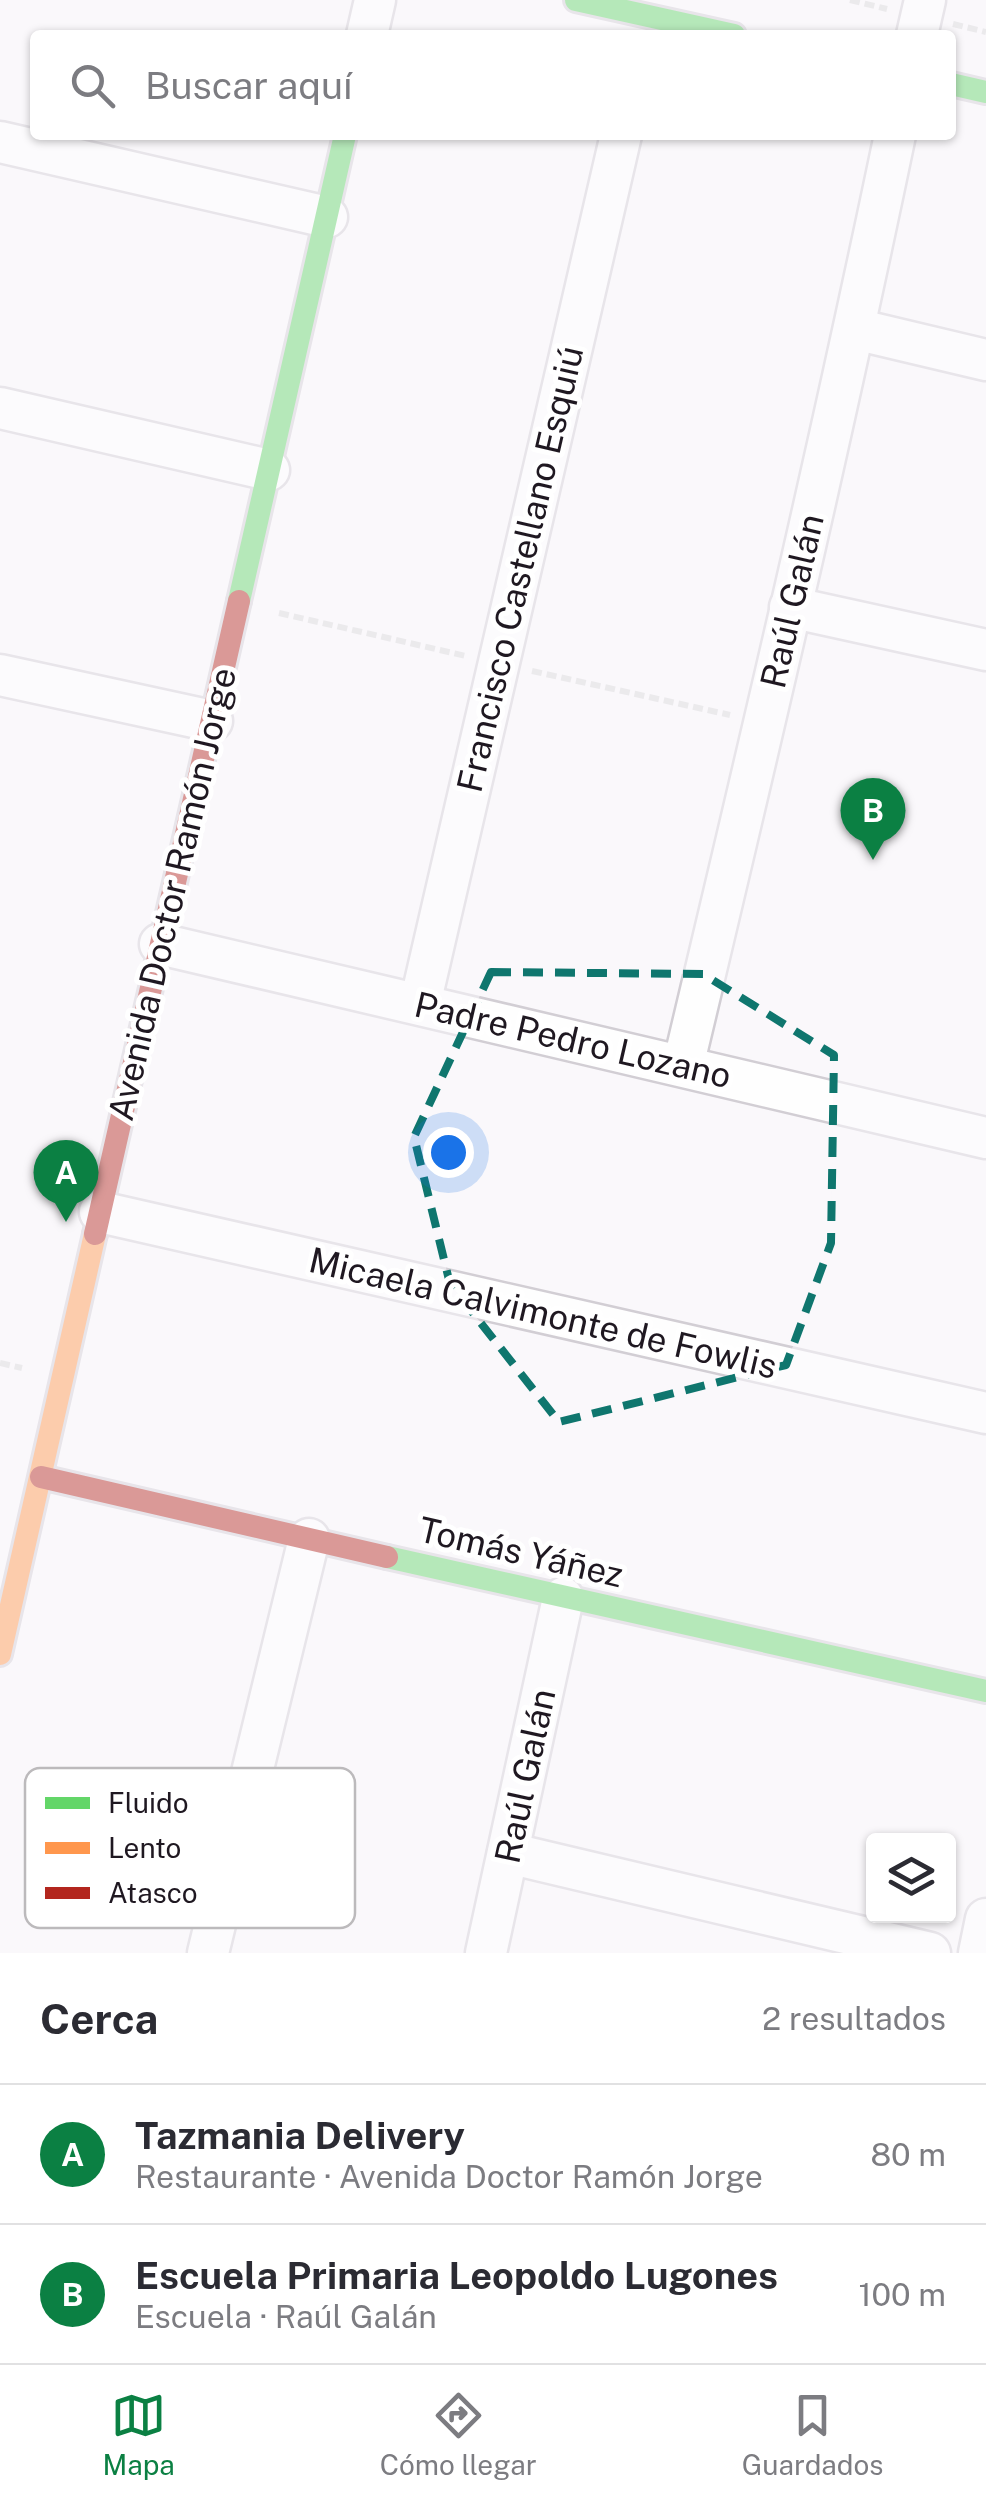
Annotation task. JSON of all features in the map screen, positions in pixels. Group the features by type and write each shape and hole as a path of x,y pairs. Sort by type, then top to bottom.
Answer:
{"street":[{"path":"368,30 375,0"},
{"path":"576,0 647,26 686,30"},
{"path":"918,30 926,0"},
{"path":"956,85 986,92"},
{"name":"Avenida Doctor Ramón Jorge","path":"0,1654 344,140"},
{"name":"Francisco Castellano Esquiú","path":"420,1004 620,140"},
{"name":"Raúl Galán","path":"683,1066 855,329 894,140"},
{"path":"0,142 327,217"},
{"path":"855,329 986,360"},
{"path":"0,408 269,470"},
{"path":"790,607 986,650"},
{"path":"0,675 212,721"},
{"name":"Padre Pedro Lozano","path":"160,944 986,1138"},
{"name":"Micaela Calvimonte de Fowlis","path":"100,1212 986,1412"},
{"name":"Tomás Yáñez","path":"41,1477 986,1691"},
{"path":"253,1768 309,1539"},
{"name":"Raúl Galán","path":"486,1953 563,1598"},
{"path":"508,1853 930,1953"},
{"path":"978,1953 986,1920"},
{"path":"208,1953 214,1928"}],"highlighted area":[{"path":"491,972 703,974 834,1055 831,1243 786,1365 559,1422 450,1284 414,1137"}],"traffic: fast":[{"path":"576,0 711,30"},
{"path":"956,85 986,92"},
{"path":"239,601 344,140"},
{"path":"387,1557 986,1691"}],"traffic: slow":[{"path":"0,1654 95,1234"}],"traffic: jam":[{"path":"95,1234 239,601"},
{"path":"41,1477 387,1557"}],"place":[{"name":"Escuela Primaria Leopoldo Lugones","path":"873,860"},
{"name":"Tazmania Delivery","path":"66,1222"}]}
